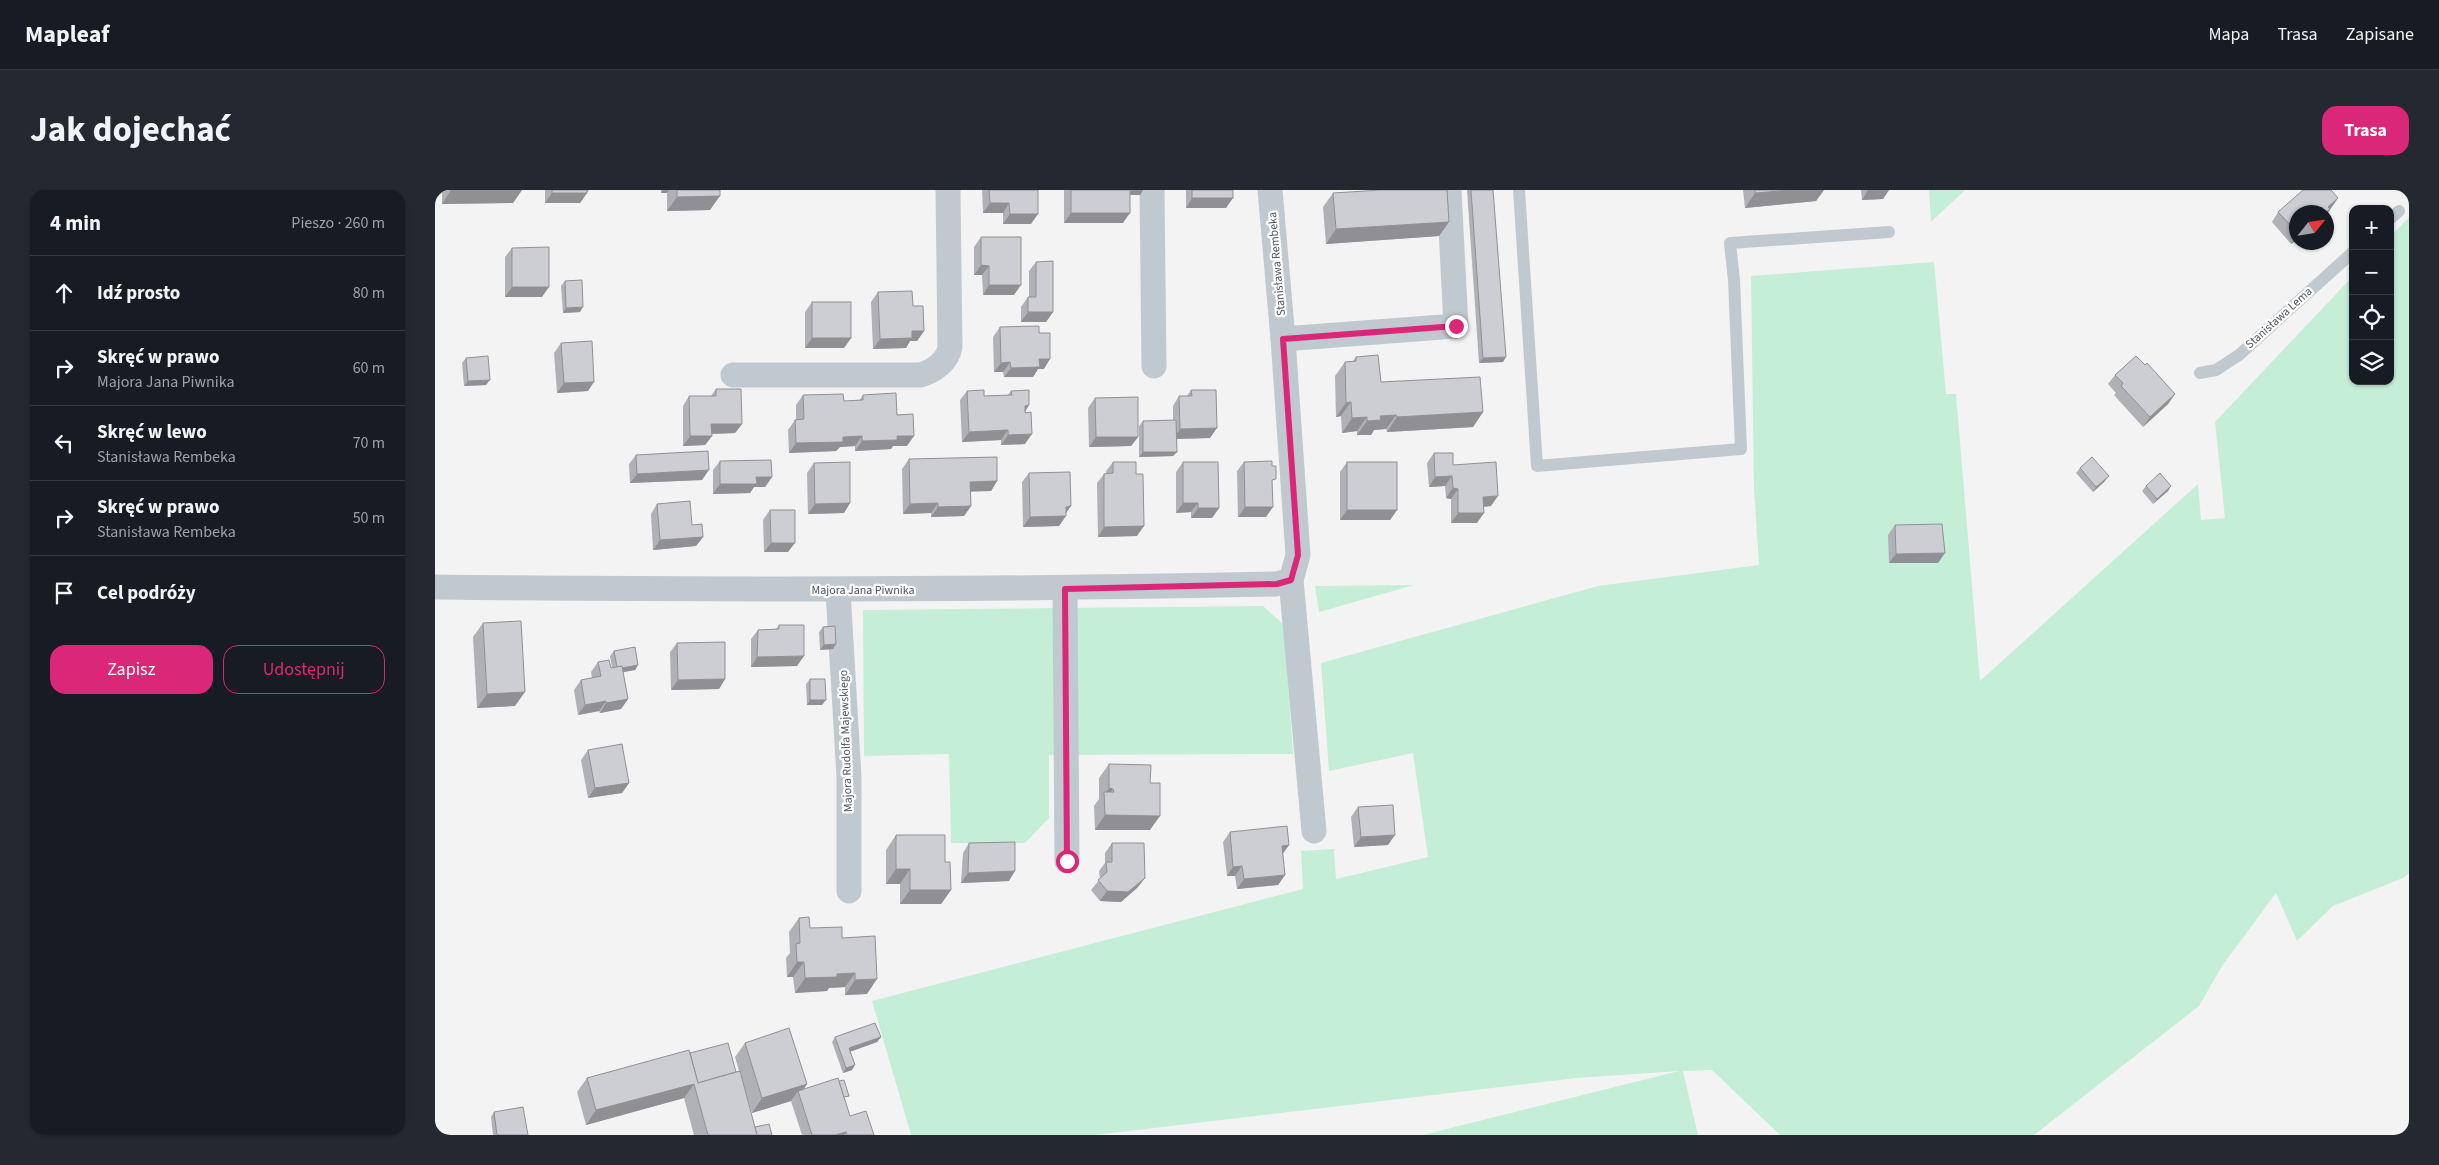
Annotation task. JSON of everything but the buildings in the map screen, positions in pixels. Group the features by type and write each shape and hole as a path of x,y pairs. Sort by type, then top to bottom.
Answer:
{"street":[{"path":"733,375 920,375 931,371 943,362 949,353 950,347 948,190"},
{"path":"1152,190 1155,366"},
{"name":"Stanisława Rembeka","path":"1270,190 1283,339 1298,555 1291,580"},
{"path":"1283,339 1456,326 1449,190"},
{"path":"1291,580 1314,831"},
{"name":"Majora Jana Piwnika","path":"435,587 838,591 1065,589 1277,584 1291,580"},
{"path":"1065,589 1067,861"},
{"name":"Majora Rudolfa Majewskiego","path":"838,591 849,777 849,891"}],"lane":[{"path":"1519,190 1537,466 1741,449 1735,280 1730,243 1889,232"},
{"name":"Stanisława Lema","path":"2200,373 2216,370 2239,355 2349,256"}],"green space":[{"path":"1929,190 1965,190 1931,222"},
{"path":"2409,217 2409,873 2403,878 2333,906 2297,941 2276,893 2222,966 2199,1006 2034,1135 1780,1135 1712,1070 1683,1071 1698,1135 1423,1135 1679,1071 1576,1078 1095,1135 911,1135 872,1001 1303,889 1301,851 1334,849 1336,879 1428,857 1413,753 1329,771 1321,663 1598,586 1759,565 1754,489 1751,276 1934,262 1946,394 1956,394 1980,681 2198,484 2201,520 2225,518 2215,422 2349,280 2349,385 2394,385 2394,233"},
{"path":"1414,585 1319,612 1315,586"},
{"path":"1263,606 1284,625 1293,754 1049,755 1049,818 1025,843 951,843 949,754 864,756 863,610"}],"route":[{"path":"1067,861 1065,589 1277,584 1291,580 1298,555 1283,339 1456,326"}]}
